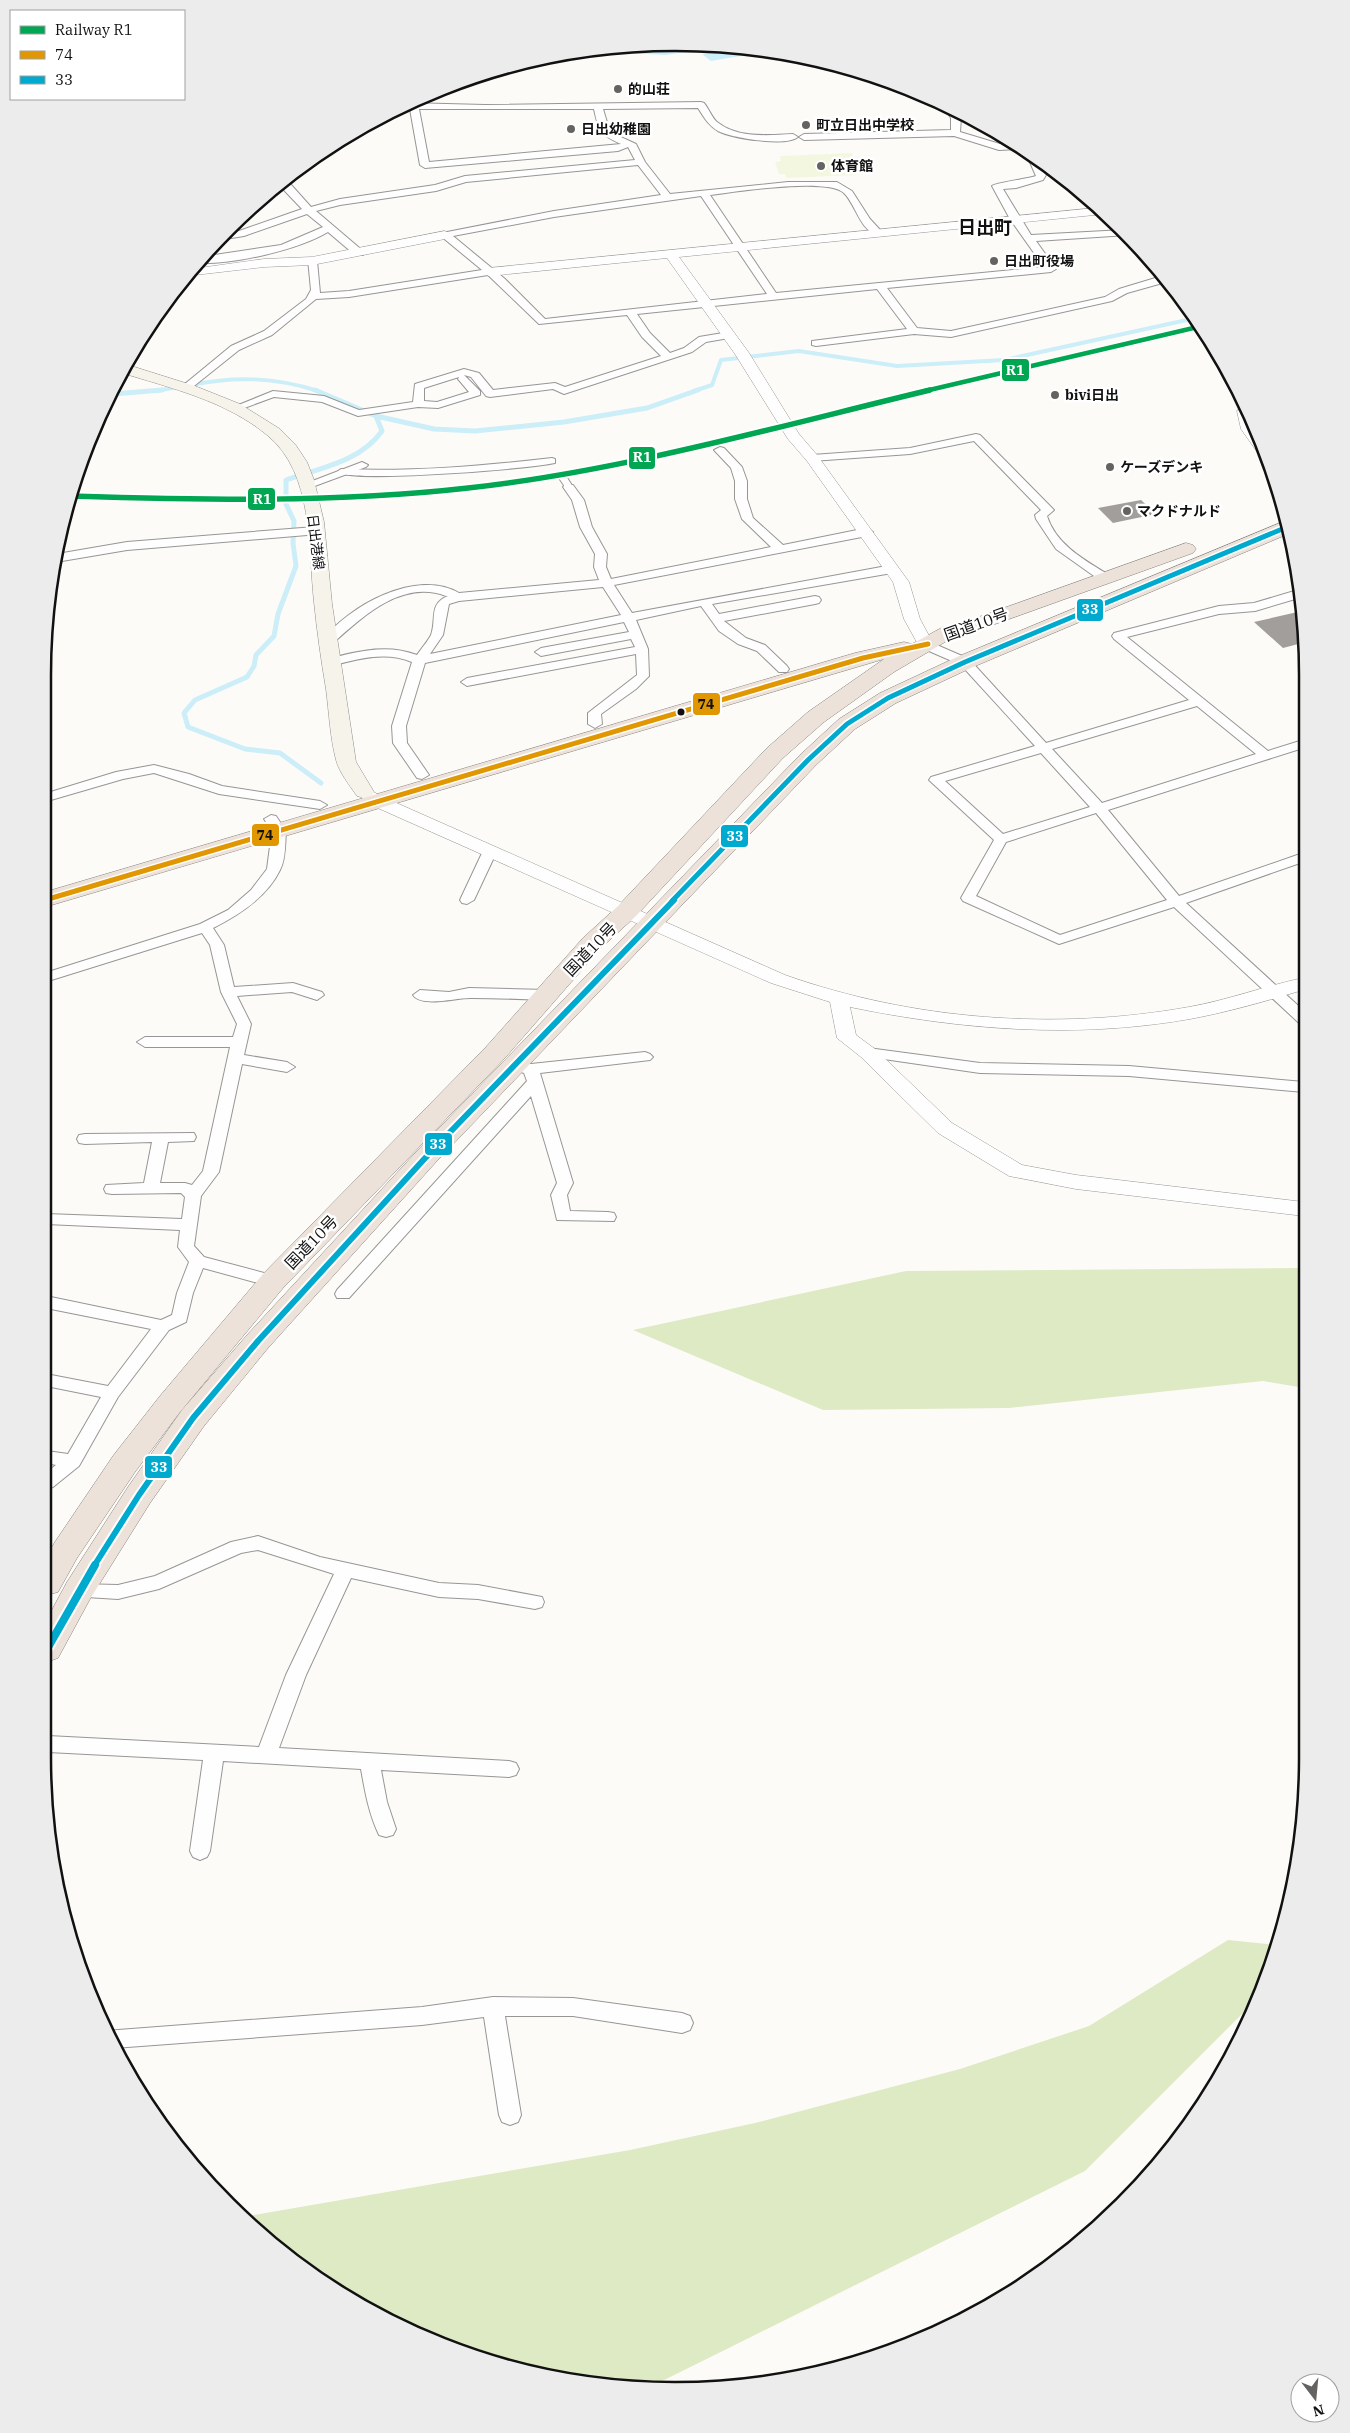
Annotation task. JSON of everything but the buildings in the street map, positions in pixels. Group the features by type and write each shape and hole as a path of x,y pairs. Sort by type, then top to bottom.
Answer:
{"highway":[{"name":"国道10号","path":"51,1576 66,1550 124,1464 170,1404 273,1281 495,1053 592,943 627,911 775,753 816,717 922,639 980,622 1278,516"},
{"name":"国道10号","path":"51,1642 78,1591 139,1495 193,1418 334,1255 526,1073 652,923 808,760 847,724 888,698 965,662 1281,529"},
{"path":"51,898 275,825 320,805 370,797 422,775 595,724 782,676 863,658 922,639 966,639 1011,628 1164,577"},
{"path":"782,676 815,698 818,705 816,717"},
{"path":"51,884 275,825 782,676"}],"main road":[{"name":"日出港線","path":"131,370 236,408 269,428 290,447 305,472 315,531 328,641 346,762 370,797"}],"street":[{"path":"419,107 701,104 714,124 739,135 758,138 793,137"},
{"path":"598,106 602,126 606,134 633,146 641,162 667,197"},
{"path":"414,109 425,165 618,148 629,144"},
{"path":"955,133 956,119"},
{"path":"804,137 955,133 999,147 1007,147"},
{"path":"233,235 309,210 340,202 436,188 465,179 641,162"},
{"path":"445,235 489,272 543,322 773,296 1052,269 1016,219 997,186 1016,185 1040,178 1041,175 1037,167"},
{"path":"200,272 264,263 312,261 548,214 667,197 767,186 837,185 848,190 870,227 877,232"},
{"path":"286,188 359,253"},
{"path":"704,193 773,296"},
{"path":"313,296 349,294 489,272 1092,212"},
{"path":"211,258 267,252 313,239 330,227"},
{"path":"1029,238 1116,234"},
{"path":"670,253 729,335 784,423 867,532 901,582 912,619 922,639 965,662 1098,807 1176,902 1299,1016"},
{"path":"184,388 235,348 268,333 310,300 316,290 312,261"},
{"path":"816,344 914,330 951,334 1108,299 1123,291 1158,281"},
{"path":"879,285 914,330"},
{"path":"630,312 646,335 667,356"},
{"path":"418,404 418,386 464,372 475,375 490,394 555,386 564,391 688,350 703,339 729,335"},
{"path":"236,408 273,394 324,399 358,413 418,404 438,404 476,393 467,380 457,377"},
{"path":"812,458 910,451 976,437 1048,510 1041,515 1056,544 1074,559 1105,578"},
{"path":"720,450 736,467 741,481 741,499 748,518 779,548"},
{"path":"341,472 384,474 466,470 552,461"},
{"path":"308,485 362,465"},
{"path":"566,483 578,500 586,527 601,554 600,567 606,582 629,618 642,649 643,676 630,689 609,700 594,713 595,724"},
{"path":"62,557 127,546 315,531"},
{"path":"422,775 400,744 399,726 419,660 437,635 440,610 444,602 458,597 606,582 867,532"},
{"path":"331,662 390,651 404,653 419,660 704,602 892,569"},
{"path":"328,641 360,613 386,596 404,590 423,589 450,591 458,597"},
{"path":"1266,756 1118,636 1198,614 1255,607 1293,596"},
{"path":"715,619 815,600"},
{"path":"704,602 723,628 742,641 761,648 782,676"},
{"path":"541,652 636,634"},
{"path":"467,682 642,649"},
{"path":"1001,839 936,780 1200,701"},
{"path":"1299,745 1001,839 968,898 1058,940 1176,902 1299,858"},
{"path":"51,796 121,774 154,770 184,777 219,790 320,805"},
{"path":"370,797 778,980 839,999 950,1019 1053,1026 1129,1023 1198,1012 1275,994 1299,985"},
{"path":"51,976 205,926 233,913 262,885 274,869 278,847 275,825"},
{"path":"467,900 490,851"},
{"path":"205,926 216,945 228,992 244,1024 211,1172 193,1195 186,1246 198,1261 273,1281"},
{"path":"228,992 294,986 317,995"},
{"path":"420,995 449,997 470,993 546,996"},
{"path":"839,999 847,1038 868,1053 945,1128 1016,1171 1076,1182 1299,1208"},
{"path":"144,1042 239,1042"},
{"path":"868,1053 980,1068 1129,1071 1299,1087"},
{"path":"343,1294 526,1073 645,1057"},
{"path":"236,1058 287,1067"},
{"path":"526,1073 565,1183 559,1195 563,1216 608,1217"},
{"path":"85,1139 188,1137"},
{"path":"151,1188 161,1138"},
{"path":"112,1189 185,1188 193,1195"},
{"path":"51,1219 189,1225"},
{"path":"51,1479 73,1461 112,1393 163,1326 180,1318 185,1293 198,1261"},
{"path":"51,1303 163,1326"},
{"path":"51,1381 112,1393"},
{"path":"51,1458 73,1461"},
{"path":"78,1591 118,1592 159,1582 238,1547 258,1543 319,1564 345,1570 439,1590 478,1592 534,1602"},
{"path":"266,1756 296,1676 345,1570"},
{"path":"51,1744 509,1769"},
{"path":"200,1851 214,1753"},
{"path":"370,1762 377,1802 386,1829"},
{"path":"118,2038 422,2016 493,2006 573,2007 682,2023"},
{"path":"493,2006 510,2115"}],"green space":[{"name":"体育館","path":"852,153 853,157 862,157 868,171 856,171 857,175 787,178 785,174 779,174 775,162 781,161 780,156"},
{"path":"1299,1268 1299,1387 1263,1381 1009,1408 823,1410 633,1330 906,1271"},
{"path":"1228,1940 1270,1944 1244,2012 1085,2171 661,2381 594,2376 553,2370 475,2349 436,2334 363,2298 328,2277 295,2253 252,2215 630,2150 755,2123 960,2069 1089,2026"}],"water":[{"path":"688,52 665,55 632,53"},
{"path":"711,53 742,56 711,61 702,54"}],"waterway":[{"path":"694,391 712,385 721,360 799,351 897,366 1004,360 1188,320"},
{"path":"191,385 223,380 255,379 286,383 316,390"},
{"path":"161,390 178,387"},
{"path":"119,394 161,390"},
{"path":"156,391 161,390"},
{"path":"316,390 376,416"},
{"path":"376,416 434,429 475,431 564,422 647,408 698,390"},
{"path":"321,783 280,753 245,749 188,727 184,713 195,700 247,677 254,666 256,655 274,636 278,614 296,566 293,543 294,521 286,504 286,480 338,463 362,450 373,442 382,431 376,416"}],"rail line":[{"name":"R1","path":"78,496 270,499 369,496 469,488 553,476 678,450 1194,328"}],"transit line":[{"name":"33","path":"51,1642 78,1591 139,1495 193,1418 258,1341 427,1156 808,760 847,724 888,698 965,662 1281,530"},
{"name":"74","path":"51,898 863,658 928,644"}],"place":[{"name":"的山荘","path":"618,89"},
{"name":"町立日出中学校","path":"806,125"},
{"name":"日出幼稚園","path":"571,129"},
{"name":"体育館","path":"821,166"},
{"name":"日出町役場","path":"994,261"},
{"name":"bivi日出","path":"1055,395"},
{"name":"ケーズデンキ","path":"1110,467"},
{"name":"マクドナルド","path":"1127,511"}],"district":[{"name":"日出町","path":"985,227"}]}
